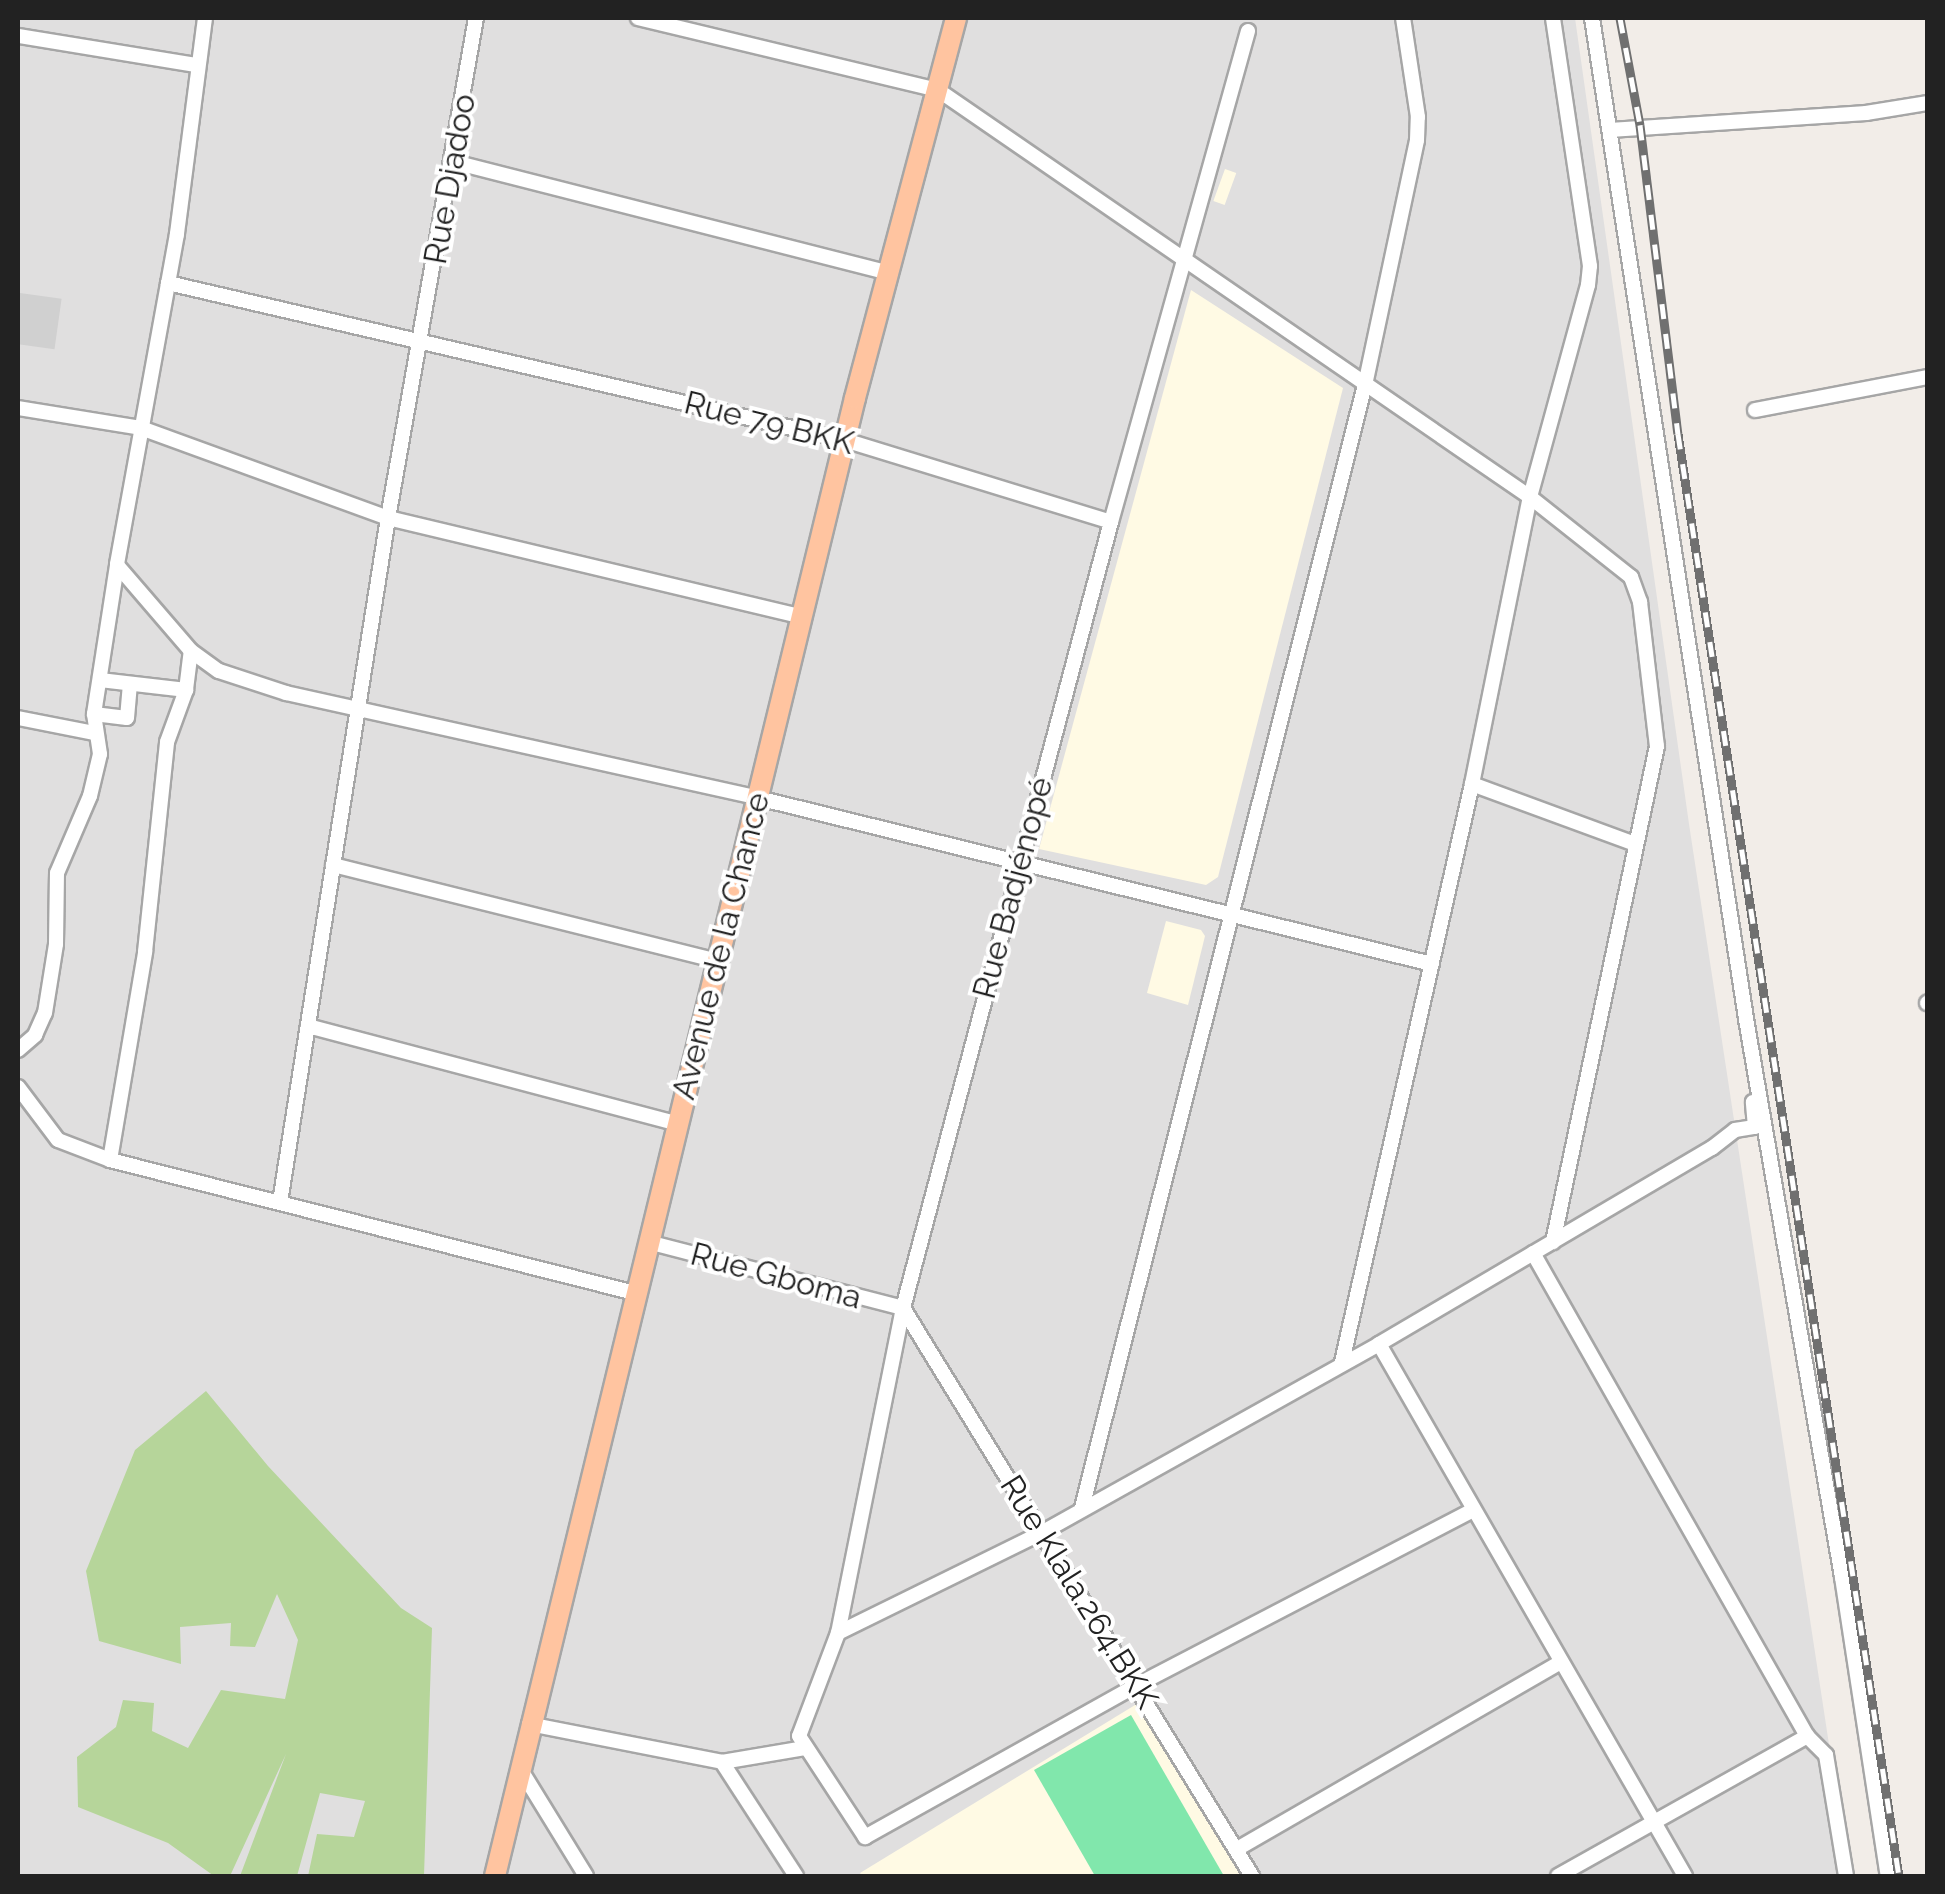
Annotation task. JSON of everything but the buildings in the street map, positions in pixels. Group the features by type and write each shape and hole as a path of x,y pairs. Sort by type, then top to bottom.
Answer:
{"main road":[{"name":"Avenue de la Chance","path":"495,1876 676,1123 888,273 956,18"}],"street":[{"path":"22,18 18,41 198,65"},
{"path":"18,1050 35,1035 45,1014 56,944 57,873 90,796 100,754 94,714 168,283 205,18"},
{"name":"Rue Djadoo","path":"280,1202 388,518 454,162 476,18"},
{"path":"638,18 938,90 1184,263 1530,497 1630,577 1638,588 1657,746 1553,1242"},
{"path":"1082,1508 1228,915 1365,385 1416,140 1403,18"},
{"path":"1342,1362 1472,784 1530,497 1590,275 1553,18"},
{"path":"1592,18 1750,1038 1888,1876"},
{"name":"Rue Badjénopé","path":"805,1748 799,1736 838,1633 904,1308 1111,522 1248,31"},
{"path":"1610,130 1866,112 1928,103"},
{"path":"454,162 888,273"},
{"name":"Rue 79 BKK","path":"168,283 848,441 1111,522"},
{"path":"1754,410 1928,377"},
{"path":"18,408 141,428 388,518 802,618"},
{"path":"117,564 191,651 219,670 286,693 758,798 1432,964"},
{"path":"110,1160 146,952 167,742 186,690 191,651"},
{"path":"100,680 186,690"},
{"path":"94,714 127,718 130,684"},
{"path":"18,718 94,733"},
{"path":"1472,784 1635,844"},
{"path":"334,866 717,960"},
{"path":"308,1026 676,1123"},
{"path":"838,1633 1043,1532 1379,1344 1734,1130 1754,1127 1750,1038"},
{"path":"18,1087 58,1140 110,1160 634,1293"},
{"name":"Rue Gboma","path":"648,1242 904,1308"},
{"path":"1533,1253 1807,1736 1826,1756 1846,1876"},
{"name":"Rue Klala.264.BKK","path":"904,1308 1252,1876"},
{"path":"1379,1344 1684,1876"},
{"path":"529,1724 722,1762 805,1748 866,1837 1137,1685 1473,1510"},
{"path":"1237,1849 1561,1662"},
{"path":"1558,1876 1807,1736"},
{"path":"722,1762 796,1876"},
{"path":"519,1767 586,1876"}],"shaded area":[{"path":"18,18 1575,18 1689,824 1849,1876 18,1876"},
{"path":"1225,169 1236,173 1225,205 1213,201"},
{"path":"1191,290 1343,388 1218,877 1206,885 1039,849"},
{"path":"20,293 62,299 54,349 18,344"},
{"path":"1166,921 1201,930 1205,936 1188,1005 1147,993"},
{"path":"1140,1702 1244,1876 860,1873"}],"green space":[{"path":"206,1391 268,1466 401,1608 432,1628 424,1876 308,1876 317,1834 354,1837 365,1801 320,1793 297,1876 240,1876 286,1754 230,1876 214,1876 168,1843 78,1807 77,1757 116,1727 123,1700 154,1703 152,1731 188,1748 221,1690 285,1699 298,1640 277,1594 255,1647 230,1646 231,1623 180,1627 181,1664 99,1641 86,1571 135,1450"},
{"path":"1131,1715 1224,1876 1095,1876 1034,1770"}],"railway":[{"path":"1620,18 1640,125 1678,434 1899,1876"}]}
